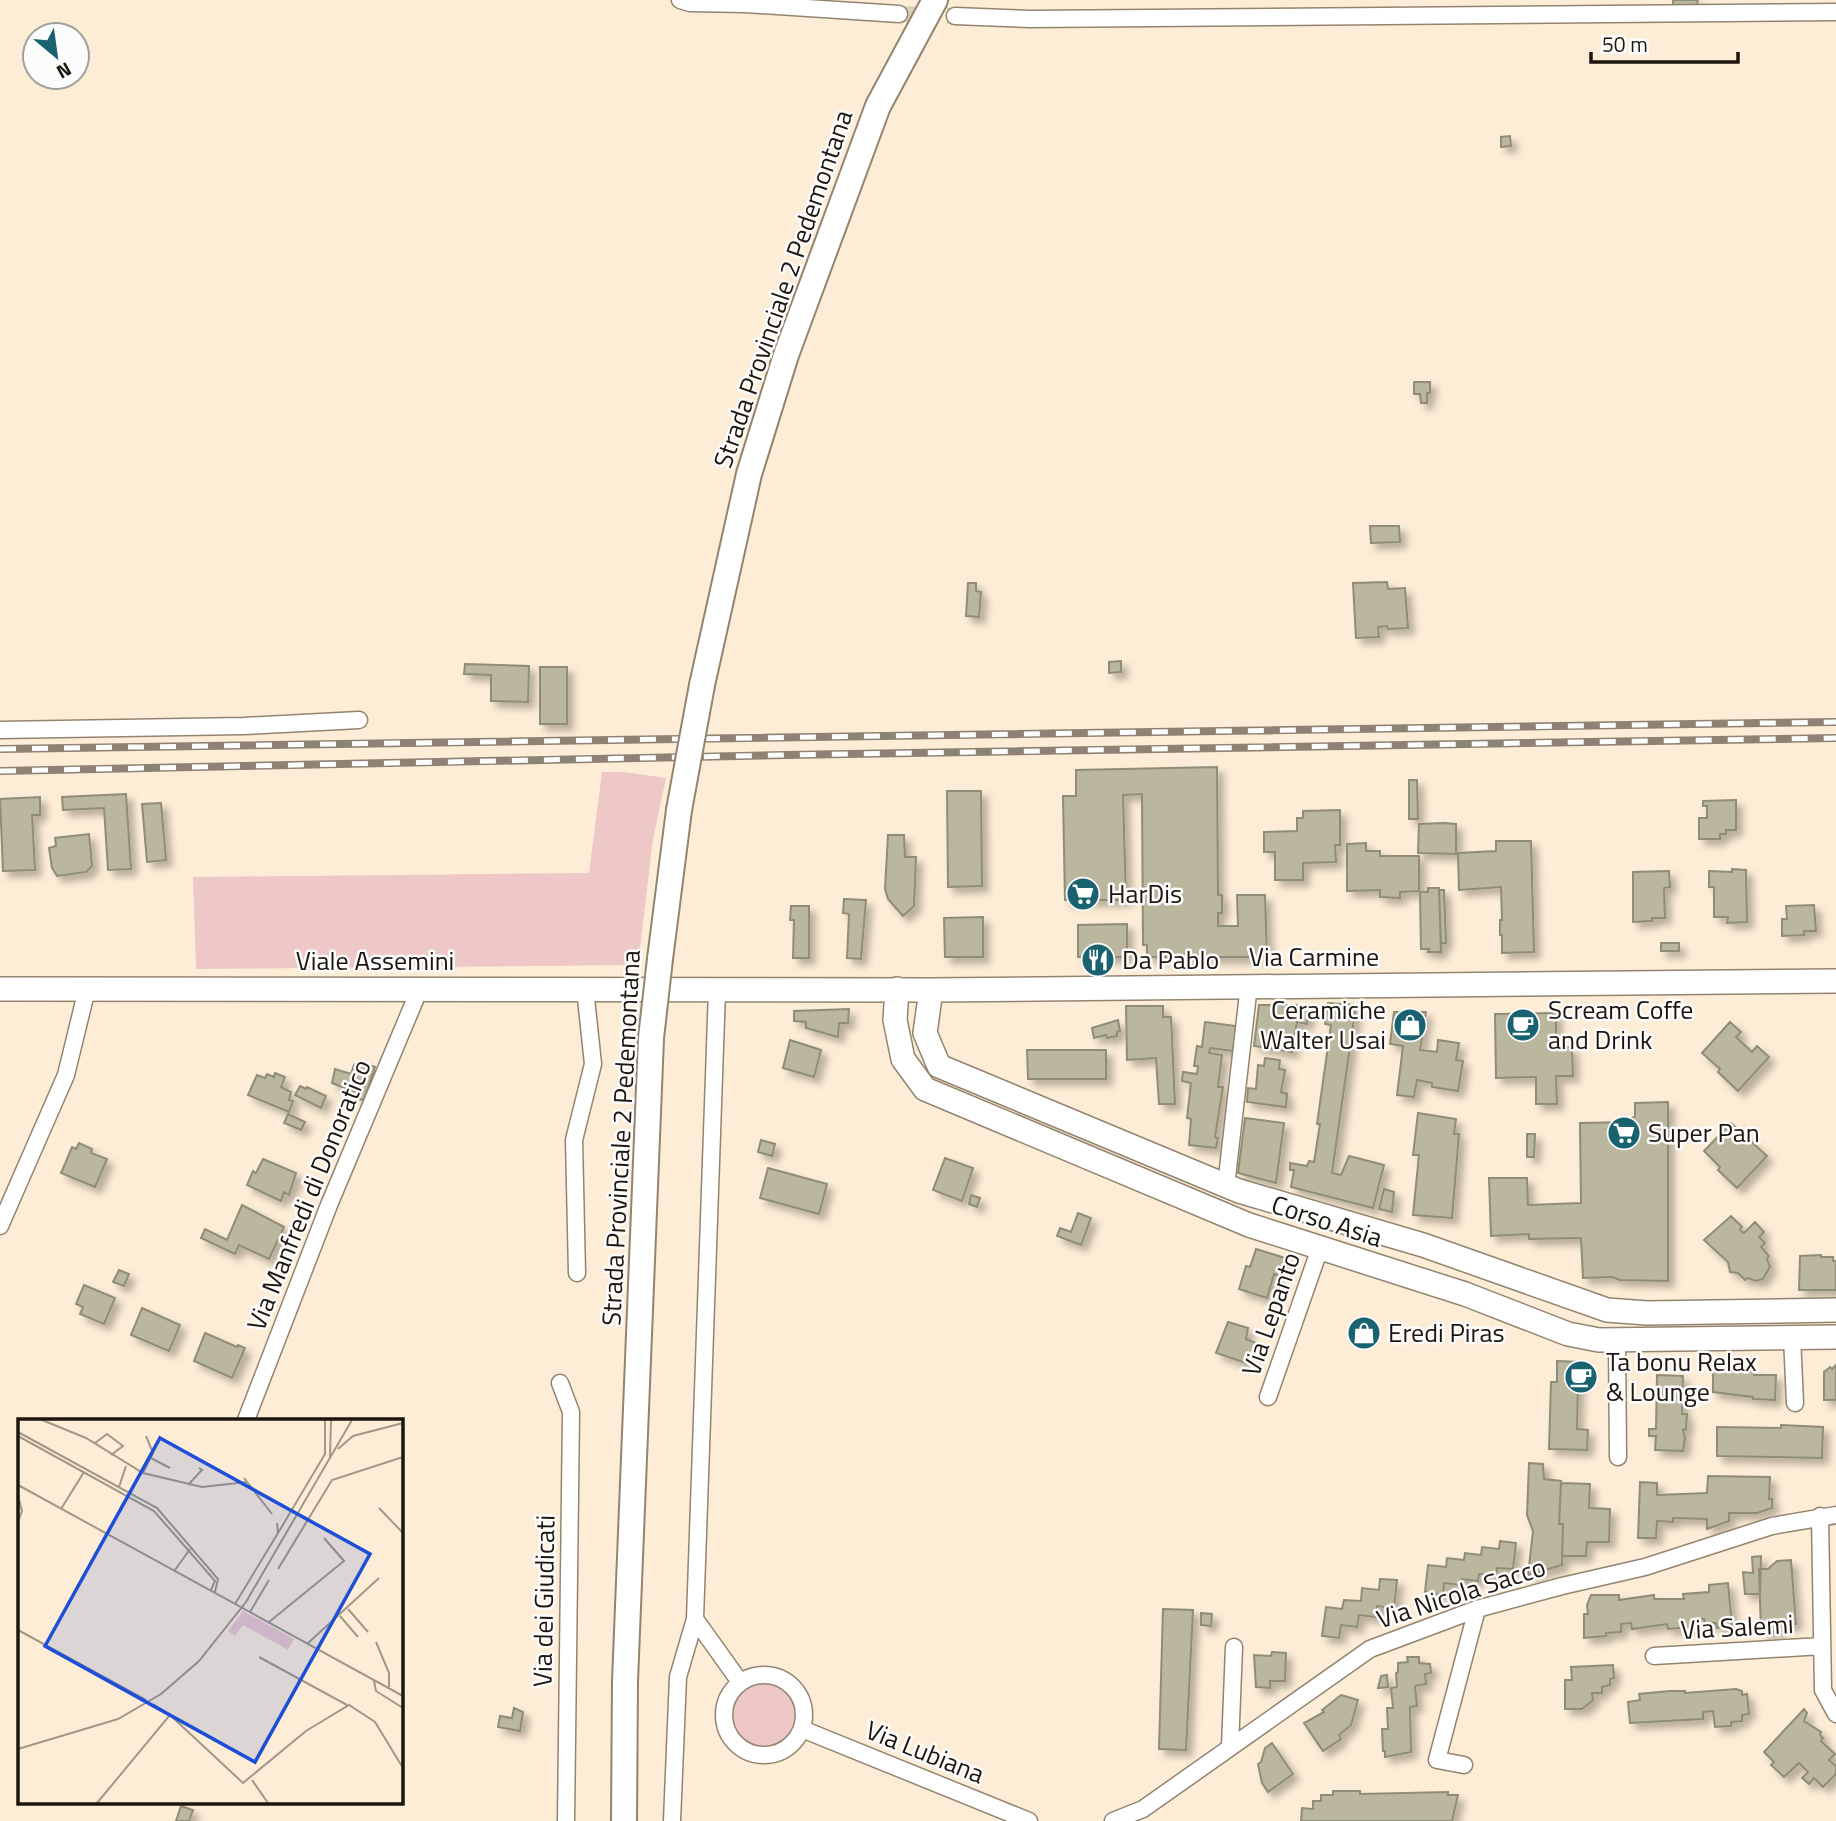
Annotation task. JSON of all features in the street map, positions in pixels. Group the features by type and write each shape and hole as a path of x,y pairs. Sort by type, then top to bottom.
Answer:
{"main road":[{"name":"Strada Provinciale 2 Pedemontana","path":"624,1821 625,1681 651,1038 679,810 702,685 749,474 786,355 878,106 935,0"}],"street":[{"path":"680,0 690,3 746,2 899,14"},
{"path":"956,16 1030,19 1836,12"},
{"path":"0,730 231,727 359,720"},
{"name":"Via Carmine","path":"750,990 1836,981"},
{"path":"1226,1186 1249,985"},
{"name":"Via Manfredi di Donoratico","path":"246,1419 328,1205 420,988"},
{"name":"Viale Assemini","path":"0,989 750,990"},
{"path":"0,1226 66,1075 87,989"},
{"path":"577,1273 575,1140 593,1064 585,989"},
{"path":"672,1821 678,1677 695,1619 718,989"},
{"name":"Corso Asia","path":"897,989 895,1020 903,1059 925,1088 1249,1225 1465,1294 1569,1334 1599,1340 1836,1338"},
{"name":"Corso Asia","path":"931,990 925,1033 939,1066 1226,1186 1423,1245 1607,1310 1647,1313 1836,1310"},
{"name":"Via Lepanto","path":"1268,1397 1320,1248"},
{"path":"1465,1294 1477,1264"},
{"path":"1792,1338 1795,1403"},
{"path":"1617,1339 1618,1457"},
{"name":"Via dei Giudicati","path":"560,1383 571,1412 566,1821"},
{"path":"1828,1515 1822,1646 1823,1690 1836,1714"},
{"name":"Via Nicola Sacco","path":"1113,1821 1143,1809 1370,1649 1477,1609 1645,1567 1772,1526 1828,1515"},
{"path":"1464,1765 1437,1760 1477,1609"},
{"path":"695,1619 740,1682"},
{"name":"Via Salemi","path":"1654,1656 1822,1646"},
{"path":"1230,1747 1234,1647"},
{"path":"751,1676 777,1676 789,1682 803,1703 802,1729 785,1749 758,1755 745,1751 734,1742 727,1731 723,1718 724,1704 730,1692 751,1676"},
{"name":"Via Lubiana","path":"802,1729 1030,1821"}],"shaded area":[{"path":"602,772 666,778 653,839 638,965 196,969 193,877 589,873"},
{"path":"764,1684 786,1693 795,1715 786,1737 764,1746 742,1737 733,1715 742,1693"}],"building":[{"path":"1673,0 1698,0 1696,9 1673,10"},
{"path":"1510,136 1511,146 1501,147 1501,137"},
{"path":"1414,382 1430,382 1427,403 1421,403 1420,394 1414,394"},
{"path":"1370,526 1399,526 1400,542 1371,543"},
{"path":"1387,582 1388,589 1405,588 1408,628 1378,627 1379,637 1356,638 1353,583"},
{"path":"968,583 976,583 976,591 981,592 979,617 966,616"},
{"path":"1121,661 1121,672 1109,673 1109,662"},
{"path":"465,664 529,666 528,702 491,701 491,675 464,674"},
{"path":"540,667 567,667 567,724 540,724"},
{"path":"1217,767 1218,895 1222,895 1222,913 1218,913 1218,926 1238,926 1237,895 1265,895 1267,957 1147,957 1147,945 1143,945 1142,794 1123,795 1126,900 1065,900 1063,796 1076,796 1076,770"},
{"path":"1409,780 1417,780 1418,819 1409,819"},
{"path":"947,791 981,791 982,886 948,887"},
{"path":"126,794 131,869 108,870 104,808 63,810 62,797"},
{"path":"40,797 40,815 32,815 35,870 3,871 0,799"},
{"path":"1736,800 1736,830 1726,830 1726,834 1720,834 1720,839 1699,839 1699,818 1707,818 1707,806 1703,806 1703,801"},
{"path":"161,803 166,860 147,862 142,804"},
{"path":"1340,810 1340,845 1335,845 1336,862 1303,863 1303,880 1275,880 1275,852 1264,852 1264,832 1297,831 1297,818 1303,818 1303,811"},
{"path":"1419,824 1456,824 1456,854 1418,853"},
{"path":"89,834 92,866 86,872 57,876 52,868 49,848 56,846 55,838"},
{"path":"888,835 904,835 905,857 916,857 914,906 903,916 888,899 885,889"},
{"path":"1496,841 1531,841 1534,952 1502,953 1501,887 1459,890 1458,853 1496,851"},
{"path":"1366,843 1366,851 1380,851 1380,856 1419,856 1419,891 1400,892 1400,898 1380,897 1380,890 1347,891 1347,844"},
{"path":"1732,869 1746,870 1747,922 1727,923 1728,917 1714,917 1714,887 1709,887 1709,871 1732,872"},
{"path":"1669,871 1670,887 1664,888 1665,918 1633,922 1633,872"},
{"path":"1428,888 1439,888 1441,952 1421,949 1420,892 1428,892"},
{"path":"1439,890 1444,890 1446,943 1441,943"},
{"path":"844,899 866,900 861,959 847,958 849,914 843,913"},
{"path":"1814,905 1816,931 1804,931 1804,935 1782,936 1782,919 1787,919 1786,906"},
{"path":"791,906 809,906 809,958 793,958 794,920 790,920"},
{"path":"983,917 983,957 945,957 944,918"},
{"path":"1127,924 1127,957 1078,957 1078,925"},
{"path":"1661,943 1679,943 1679,951 1661,951"},
{"path":"1328,1003 1356,1005 1332,1173 1341,1175 1349,1156 1384,1165 1373,1208 1291,1187 1294,1170 1290,1170 1290,1163 1307,1166 1309,1161 1314,1162 1331,1025 1325,1024"},
{"path":"1259,1005 1309,1005 1307,1024 1297,1022 1292,1052 1254,1046"},
{"path":"1126,1006 1163,1006 1163,1017 1171,1017 1175,1104 1159,1104 1156,1058 1127,1060"},
{"path":"849,1009 848,1023 839,1023 838,1037 806,1028 806,1022 794,1021 794,1011"},
{"path":"1394,1012 1426,1012 1420,1050 1437,1052 1438,1040 1459,1043 1456,1060 1463,1061 1458,1091 1432,1087 1432,1083 1417,1080 1414,1097 1397,1095 1403,1046 1390,1044"},
{"path":"1556,1013 1556,1047 1572,1047 1573,1076 1556,1076 1557,1104 1536,1104 1536,1077 1496,1078 1495,1014"},
{"path":"1118,1020 1120,1031 1117,1036 1094,1038 1092,1028"},
{"path":"1205,1022 1236,1026 1233,1051 1210,1048 1209,1053 1222,1055 1218,1087 1223,1087 1215,1137 1218,1138 1216,1148 1189,1145 1191,1119 1187,1118 1191,1083 1182,1081 1183,1072 1197,1074 1198,1066 1194,1066 1197,1046 1202,1047"},
{"path":"1730,1022 1741,1032 1736,1037 1752,1052 1757,1046 1769,1057 1738,1091 1702,1053"},
{"path":"790,1040 821,1050 814,1077 783,1068"},
{"path":"1027,1050 1106,1050 1106,1079 1028,1079"},
{"path":"1265,1058 1280,1060 1279,1069 1285,1070 1281,1092 1287,1094 1286,1107 1247,1102 1248,1088 1256,1089 1258,1065 1264,1066"},
{"path":"359,1062 375,1067 364,1100 359,1099 361,1094 332,1083 335,1069 351,1074 354,1065"},
{"path":"275,1073 285,1077 281,1087 291,1092 289,1100 293,1101 289,1112 248,1095 257,1075 265,1078 267,1074 274,1077"},
{"path":"300,1086 326,1096 321,1108 295,1095"},
{"path":"1668,1102 1668,1281 1583,1278 1581,1238 1529,1239 1529,1234 1491,1236 1489,1178 1527,1178 1528,1205 1581,1203 1580,1123 1631,1122 1635,1116 1635,1103"},
{"path":"1418,1113 1456,1119 1454,1134 1459,1134 1452,1218 1413,1215 1419,1155 1413,1155"},
{"path":"288,1114 305,1122 301,1130 284,1123"},
{"path":"1245,1118 1284,1123 1276,1183 1238,1173"},
{"path":"1731,1123 1767,1156 1737,1188 1718,1170 1720,1167 1704,1151"},
{"path":"1527,1134 1535,1134 1534,1157 1527,1157"},
{"path":"761,1140 775,1144 772,1156 758,1152"},
{"path":"79,1143 92,1149 91,1153 107,1159 95,1187 61,1173 72,1147 76,1149"},
{"path":"945,1158 973,1168 962,1201 933,1190"},
{"path":"263,1159 296,1173 289,1195 284,1192 281,1201 247,1185 253,1171 256,1173"},
{"path":"768,1168 827,1184 819,1214 760,1198"},
{"path":"1384,1189 1394,1192 1392,1212 1379,1209"},
{"path":"971,1195 980,1198 977,1207 969,1204"},
{"path":"242,1205 284,1227 269,1259 239,1245 235,1254 201,1238 205,1229 227,1240"},
{"path":"1078,1213 1091,1218 1081,1245 1057,1236 1060,1228 1071,1232"},
{"path":"1731,1216 1744,1233 1755,1222 1764,1232 1759,1237 1765,1243 1761,1247 1769,1256 1767,1259 1770,1267 1763,1279 1745,1280 1738,1273 1730,1272 1728,1262 1704,1240"},
{"path":"1256,1249 1285,1258 1280,1276 1274,1274 1267,1298 1239,1289 1246,1266 1250,1267"},
{"path":"1800,1256 1833,1257 1833,1261 1836,1261 1836,1290 1799,1290"},
{"path":"119,1270 129,1274 124,1286 113,1282"},
{"path":"84,1285 115,1298 104,1324 80,1314 83,1307 76,1304"},
{"path":"142,1308 180,1325 169,1351 131,1335"},
{"path":"1228,1322 1248,1328 1246,1339 1256,1343 1252,1356 1248,1355 1246,1363 1216,1353"},
{"path":"205,1333 245,1348 232,1378 194,1361"},
{"path":"1557,1361 1581,1362 1577,1429 1588,1430 1587,1450 1549,1449 1551,1382 1557,1382"},
{"path":"1836,1365 1836,1400 1824,1400 1824,1372"},
{"path":"1713,1367 1754,1371 1754,1375 1776,1375 1775,1400 1713,1392"},
{"path":"1657,1375 1683,1376 1682,1414 1687,1414 1686,1429 1683,1430 1683,1451 1655,1450 1656,1436 1649,1436 1649,1429 1656,1429"},
{"path":"1781,1425 1823,1427 1822,1458 1717,1456 1717,1427 1781,1428"},
{"path":"1529,1463 1543,1464 1544,1479 1561,1481 1559,1524 1563,1524 1562,1565 1528,1575 1533,1531 1527,1515"},
{"path":"1708,1476 1770,1477 1769,1499 1772,1499 1772,1508 1757,1513 1729,1513 1729,1521 1707,1529 1707,1519 1673,1518 1673,1522 1657,1521 1656,1538 1638,1538 1640,1482 1657,1483 1657,1495 1707,1493"},
{"path":"1561,1483 1590,1484 1589,1508 1610,1509 1609,1542 1587,1542 1586,1556 1562,1556 1563,1524 1559,1524"},
{"path":"1500,1541 1516,1543 1513,1569 1497,1568 1496,1575 1479,1574 1478,1581 1462,1579 1461,1585 1444,1583 1443,1595 1425,1592 1428,1565 1446,1567 1447,1558 1464,1560 1465,1553 1481,1555 1482,1547 1499,1549"},
{"path":"1761,1556 1760,1594 1745,1594 1743,1572 1753,1573 1752,1557"},
{"path":"1791,1560 1796,1624 1778,1625 1778,1632 1761,1632 1759,1569 1768,1569 1777,1561"},
{"path":"1380,1579 1397,1580 1394,1608 1377,1606 1376,1617 1359,1615 1357,1627 1341,1625 1339,1638 1322,1636 1326,1607 1342,1609 1344,1600 1361,1601 1362,1588 1379,1590"},
{"path":"1728,1583 1732,1626 1717,1628 1716,1623 1705,1623 1704,1619 1693,1620 1693,1627 1668,1629 1667,1624 1632,1629 1631,1623 1621,1624 1621,1632 1584,1638 1584,1614 1588,1614 1587,1605 1591,1595 1619,1595 1619,1600 1654,1595 1654,1599 1684,1599 1683,1594 1709,1592 1709,1585"},
{"path":"1163,1609 1193,1610 1186,1750 1159,1749"},
{"path":"1201,1613 1212,1614 1211,1626 1201,1625"},
{"path":"1272,1652 1286,1653 1285,1681 1270,1681 1270,1688 1256,1687 1254,1655 1271,1656"},
{"path":"1407,1657 1419,1657 1419,1663 1430,1664 1431,1673 1425,1674 1426,1684 1415,1686 1417,1706 1410,1707 1411,1752 1385,1757 1382,1729 1388,1729 1387,1708 1393,1708 1391,1688 1397,1687 1398,1663 1408,1662"},
{"path":"1613,1665 1614,1678 1610,1679 1610,1685 1602,1687 1602,1693 1592,1693 1593,1700 1582,1709 1565,1709 1565,1680 1572,1680 1571,1667"},
{"path":"1387,1675 1388,1687 1378,1688 1381,1676"},
{"path":"1736,1689 1742,1691 1742,1695 1747,1694 1749,1714 1742,1715 1742,1721 1731,1722 1731,1726 1715,1727 1713,1711 1703,1712 1703,1719 1630,1723 1628,1702 1640,1700 1639,1694"},
{"path":"1341,1695 1358,1700 1351,1725 1339,1735 1341,1739 1323,1751 1304,1723 1324,1712 1322,1710"},
{"path":"514,1708 523,1712 520,1731 498,1727 500,1716 512,1718"},
{"path":"1804,1709 1807,1713 1804,1721 1821,1732 1821,1741 1835,1754 1829,1760 1836,1766 1836,1774 1823,1787 1814,1778 1809,1784 1802,1778 1808,1772 1799,1763 1784,1777 1771,1765 1774,1762 1764,1752"},
{"path":"1272,1743 1293,1774 1268,1792 1262,1783 1258,1764 1265,1748"},
{"path":"1333,1791 1360,1791 1360,1794 1448,1792 1448,1795 1458,1795 1452,1821 1301,1821 1302,1808 1313,1809 1313,1801 1321,1801 1321,1795 1333,1795"},
{"path":"181,1806 193,1810 189,1821 176,1821"}],"tunnel":[{"path":"899,14 955,16"}],"railway":[{"path":"0,749 1836,722"},
{"path":"0,771 1836,738"}],"place":[{"name":"HarDis","path":"1083,894"},
{"name":"Da Pablo","path":"1098,960"},
{"name":"Ceramiche Walter Usai","path":"1410,1025"},
{"name":"Scream Coffe and Drink","path":"1523,1025"},
{"name":"Super Pan","path":"1624,1133"},
{"name":"Eredi Piras","path":"1364,1333"},
{"name":"Ta bonu Relax & Lounge","path":"1581,1377"}]}
